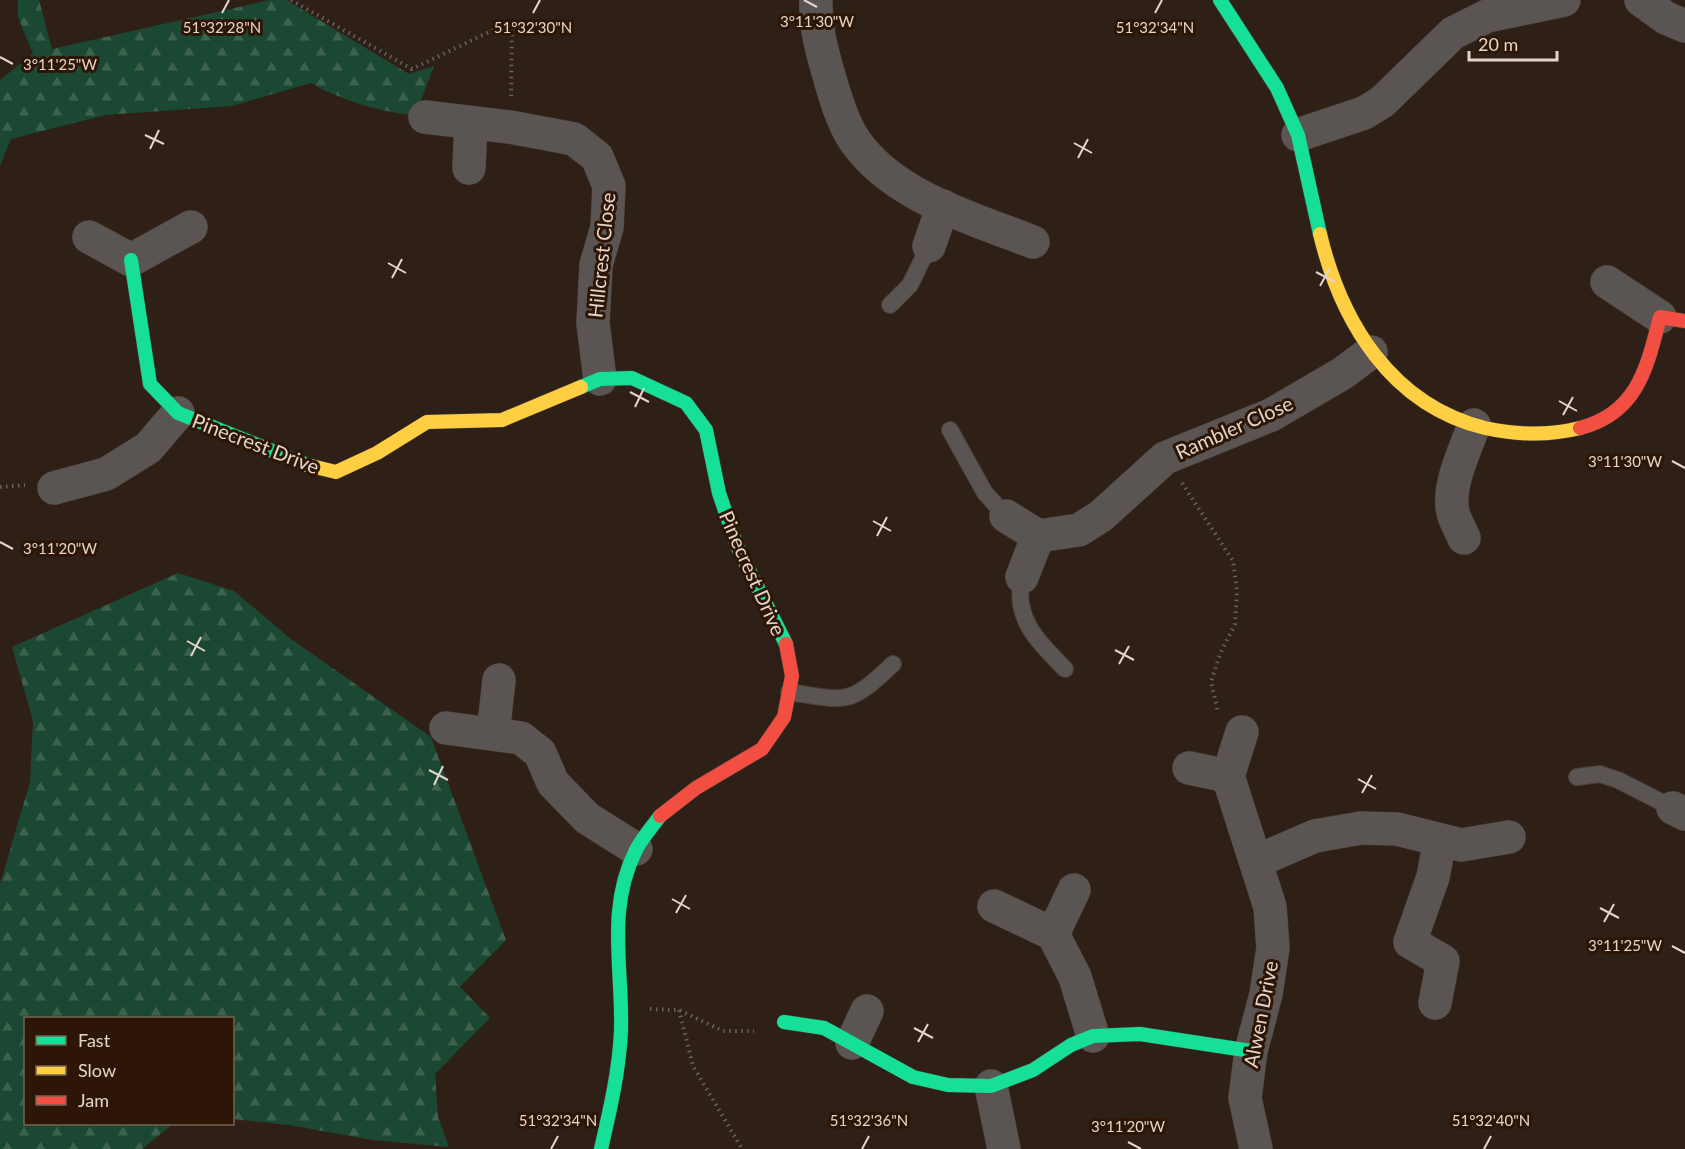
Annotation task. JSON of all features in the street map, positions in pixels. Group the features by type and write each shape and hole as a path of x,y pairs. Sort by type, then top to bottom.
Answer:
{"street":[{"path":"816,0 819,39 832,89 854,139 891,178 943,206 1033,242"},
{"path":"1220,0 1277,88 1299,135 1336,288 1352,322 1371,352 1403,387 1424,402 1474,425 1497,431 1552,433 1575,430 1598,423 1619,409 1634,393 1672,319 1607,282"},
{"path":"1299,135 1364,113 1382,102 1453,33 1466,25 1487,16 1564,0"},
{"path":"1641,0 1666,18 1685,26"},
{"name":"Hillcrest Close","path":"425,117 510,127 574,139 597,157 609,186 607,227 596,266 593,322 600,379"},
{"path":"470,168 471,123"},
{"path":"929,246 943,206"},
{"path":"89,237 131,260 191,227"},
{"name":"Pinecrest Drive","path":"131,260 150,384 178,413 304,464 336,472 377,453 427,422 502,420 600,379 632,378 659,389 686,403 706,430 719,494 737,546 789,650 792,676 784,717 762,749 696,788 663,812 636,849 620,894 616,937 621,1029 616,1086 601,1149"},
{"name":"Rambler Close","path":"1038,536 1079,530 1101,516 1165,458 1271,415 1343,373 1371,352"},
{"name":"Pinecrest Drive","path":"54,488 106,474 148,448 178,413"},
{"path":"1464,538 1454,515 1453,500 1455,483 1474,425"},
{"path":"1006,516 1038,536 1022,577"},
{"path":"493,734 499,680"},
{"path":"446,728 521,738 540,753 553,783 587,818 636,849"},
{"path":"1189,768 1228,776 1242,732"},
{"name":"Alwen Drive","path":"1228,776 1270,907 1273,948 1266,994 1251,1051 1245,1098 1256,1149"},
{"path":"1257,861 1315,836 1362,828 1396,830 1461,845 1509,837"},
{"path":"1435,1003 1443,961 1410,942 1433,877 1440,840"},
{"path":"1053,934 1074,890"},
{"path":"994,906 1053,934 1075,977 1093,1036"},
{"path":"852,1043 867,1011"},
{"path":"784,1022 824,1028 913,1077 948,1085 990,1086 1033,1070 1071,1045 1093,1036 1140,1034 1251,1051"},
{"path":"990,1086 1004,1149"}],"lane":[{"path":"890,305 910,285 929,246"},
{"path":"950,430 985,494 1006,516"},
{"path":"1022,577 1019,604 1029,628 1065,669"},
{"path":"789,692 827,698 852,697 863,692 893,664"},
{"path":"1576,777 1600,774 1618,780 1679,811"}],"path":[{"path":"291,0 412,69 512,21 510,127"},
{"path":"1165,458 1233,561 1237,591 1235,624 1220,654 1211,682 1218,712 1242,732"},
{"path":"619,1009 679,1010 723,1031 751,1032 784,1022"},
{"path":"679,1010 693,1066 742,1149"}],"green space":[{"path":"18,0 39,0 52,49 270,0 286,0 409,74 434,66 415,116 361,104 311,83 232,106 105,115 11,139 0,166 0,80 33,54 18,17"},
{"path":"178,573 234,591 291,639 431,737 506,940 460,987 490,1018 435,1074 438,1117 449,1147 372,1140 289,1125 234,1119 234,1017 24,1017 24,1125 172,1125 142,1149 0,1149 0,884 30,782 33,721 12,647"}],"traffic: fast":[{"path":"1220,0 1277,88 1298,135 1320,234"},
{"path":"131,260 150,384 178,413 307,465"},
{"path":"581,387 600,379 632,378 686,403 706,430 719,493 737,546 786,644"},
{"path":"601,1149 614,1091 620,1046 618,939 621,894 636,850 660,816"},
{"path":"784,1022 824,1028 913,1077 948,1085 991,1086 1033,1070 1071,1045 1093,1036 1140,1034 1251,1051"}],"traffic: slow":[{"path":"1320,234 1341,298 1357,328 1375,355 1397,380 1423,400 1452,417 1485,428 1521,433 1568,431 1580,428"},
{"path":"307,465 336,472 377,453 427,422 502,420 581,387"}],"traffic: jam":[{"path":"1580,428 1600,421 1615,411 1637,386 1650,353 1660,317 1685,321"},
{"path":"660,816 696,788 762,749 784,717 792,676 786,644"}]}
